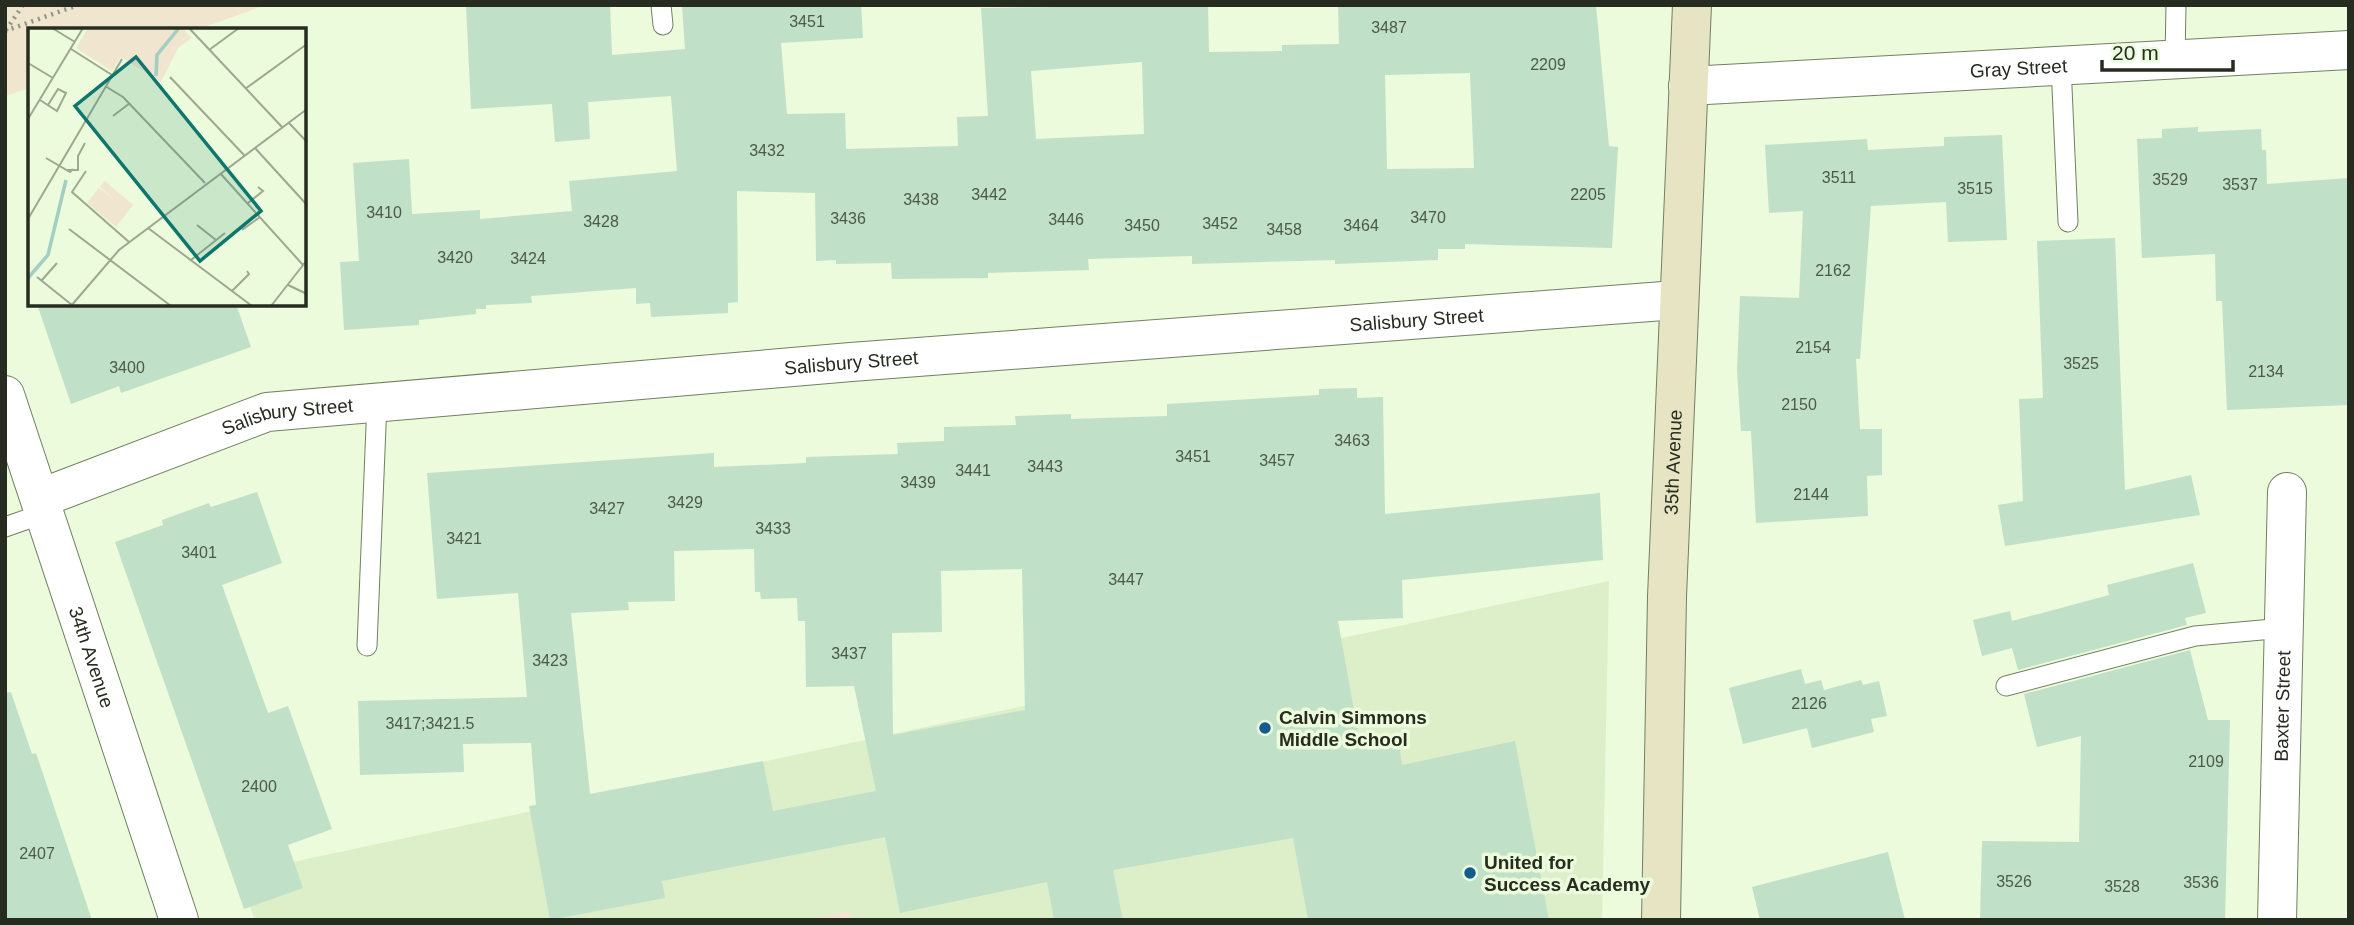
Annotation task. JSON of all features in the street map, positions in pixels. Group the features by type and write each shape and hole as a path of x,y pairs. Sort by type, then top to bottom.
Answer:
{"main road":[{"name":"35th Avenue","path":"1661,920 1667,597 1692,5"}],"street":[{"name":"Gray Street","path":"1688,86 2349,51"},
{"name":"Salisbury Street","path":"43,505 267,412 851,362 1678,300"},
{"name":"34th Avenue","path":"5,395 178,920"},
{"name":"Baxter Street","path":"2277,920 2287,492"}],"lane":[{"path":"661,5 663,25"},
{"path":"2175,59 2176,5"},
{"path":"2061,65 2068,222"},
{"path":"367,646 377,402"},
{"path":"5,527 43,505"},
{"path":"2006,686 2195,636 2284,628"}],"path":[{"path":"6,31 23,5"},
{"path":"6,31 78,5"}],"shaded area":[{"path":"5,5 266,5 202,28 28,28 28,89 5,96"},
{"name":"Calvin Simmons Middle School","path":"1609,581 1602,920 255,920 237,874"},
{"path":"850,911 852,920 803,920"}],"building":[{"path":"466,5 610,5 612,55 685,49 682,5 861,5 863,38 781,43 787,114 845,113 846,149 958,146 957,117 988,116 981,8 1208,5 1209,52 1282,51 1282,45 1339,44 1338,5 1596,5 1609,146 1618,147 1612,248 1465,244 1465,249 1438,249 1438,260 1335,264 1335,260 1192,264 1192,256 1088,259 1089,270 988,273 988,278 892,279 891,263 836,264 836,260 816,261 815,193 737,191 738,302 728,303 728,313 651,317 650,303 636,304 636,288 531,296 532,303 486,305 486,309 476,309 476,314 419,320 419,325 344,330 340,262 359,261 353,163 409,159 412,214 480,210 480,219 572,211 569,181 677,171 671,96 588,102 590,139 555,142 552,104 471,109","holes":["1142,62 1144,134 1036,139 1031,71","1470,73 1474,168 1387,169 1385,75"]},
{"path":"2198,127 2198,132 2261,129 2262,150 2266,150 2267,184 2349,178 2349,405 2227,410 2222,301 2216,301 2215,254 2142,258 2137,139 2162,138 2162,129"},
{"path":"2002,135 2007,240 1948,242 1946,202 1871,206 1860,359 1856,359 1860,429 1882,429 1882,475 1867,476 1868,516 1756,523 1751,431 1741,431 1737,371 1740,296 1799,298 1803,211 1769,213 1765,145 1867,139 1868,150 1944,146 1944,137"},
{"path":"2115,238 2125,490 2191,475 2200,515 2005,546 1998,505 2023,501 2019,399 2043,398 2037,241"},
{"path":"38,306 237,306 251,347 121,393 119,386 71,404"},
{"path":"1357,388 1357,398 1383,397 1385,514 1600,493 1603,560 1402,580 1403,618 1338,621 1360,744 1398,737 1402,765 1515,741 1549,920 1308,920 1293,838 1113,870 1123,920 1054,920 1047,882 900,913 885,837 662,881 665,898 550,920 529,806 536,805 531,743 463,744 464,772 360,775 358,701 527,697 518,593 437,599 427,473 714,453 714,467 806,463 806,457 898,454 897,443 944,441 944,427 1016,425 1015,416 1071,414 1071,419 1167,416 1167,404 1319,395 1319,389","holes":["754,549 755,592 760,592 761,599 797,598 798,621 805,621 806,687 854,686 876,791 773,811 763,761 590,794 571,613 629,610 628,602 675,601 674,551","1022,569 1025,710 893,735 892,633 942,632 941,571"]},
{"path":"257,492 282,563 222,585 268,713 288,706 332,829 288,845 303,888 244,909 115,542 163,525 162,520 209,503 211,507"},
{"path":"2193,563 2206,613 2185,618 2187,625 2018,670 2012,648 1982,656 1973,620 2010,611 2012,621 2109,595 2107,585"},
{"path":"2190,650 2208,720 2230,720 2225,920 1980,920 1982,841 2079,842 2081,736 2037,747 2024,694"},
{"path":"1801,669 1805,684 1821,680 1824,690 1861,680 1863,685 1879,681 1887,716 1871,719 1874,732 1812,748 1807,728 1743,744 1729,688"},
{"path":"11,692 32,754 36,753 92,920 5,920 5,693"},
{"path":"1888,852 1905,920 1760,920 1752,887"}],"place":[{"name":"Calvin Simmons Middle School","path":"1265,728"},
{"name":"United for Success Academy","path":"1470,873"}]}
